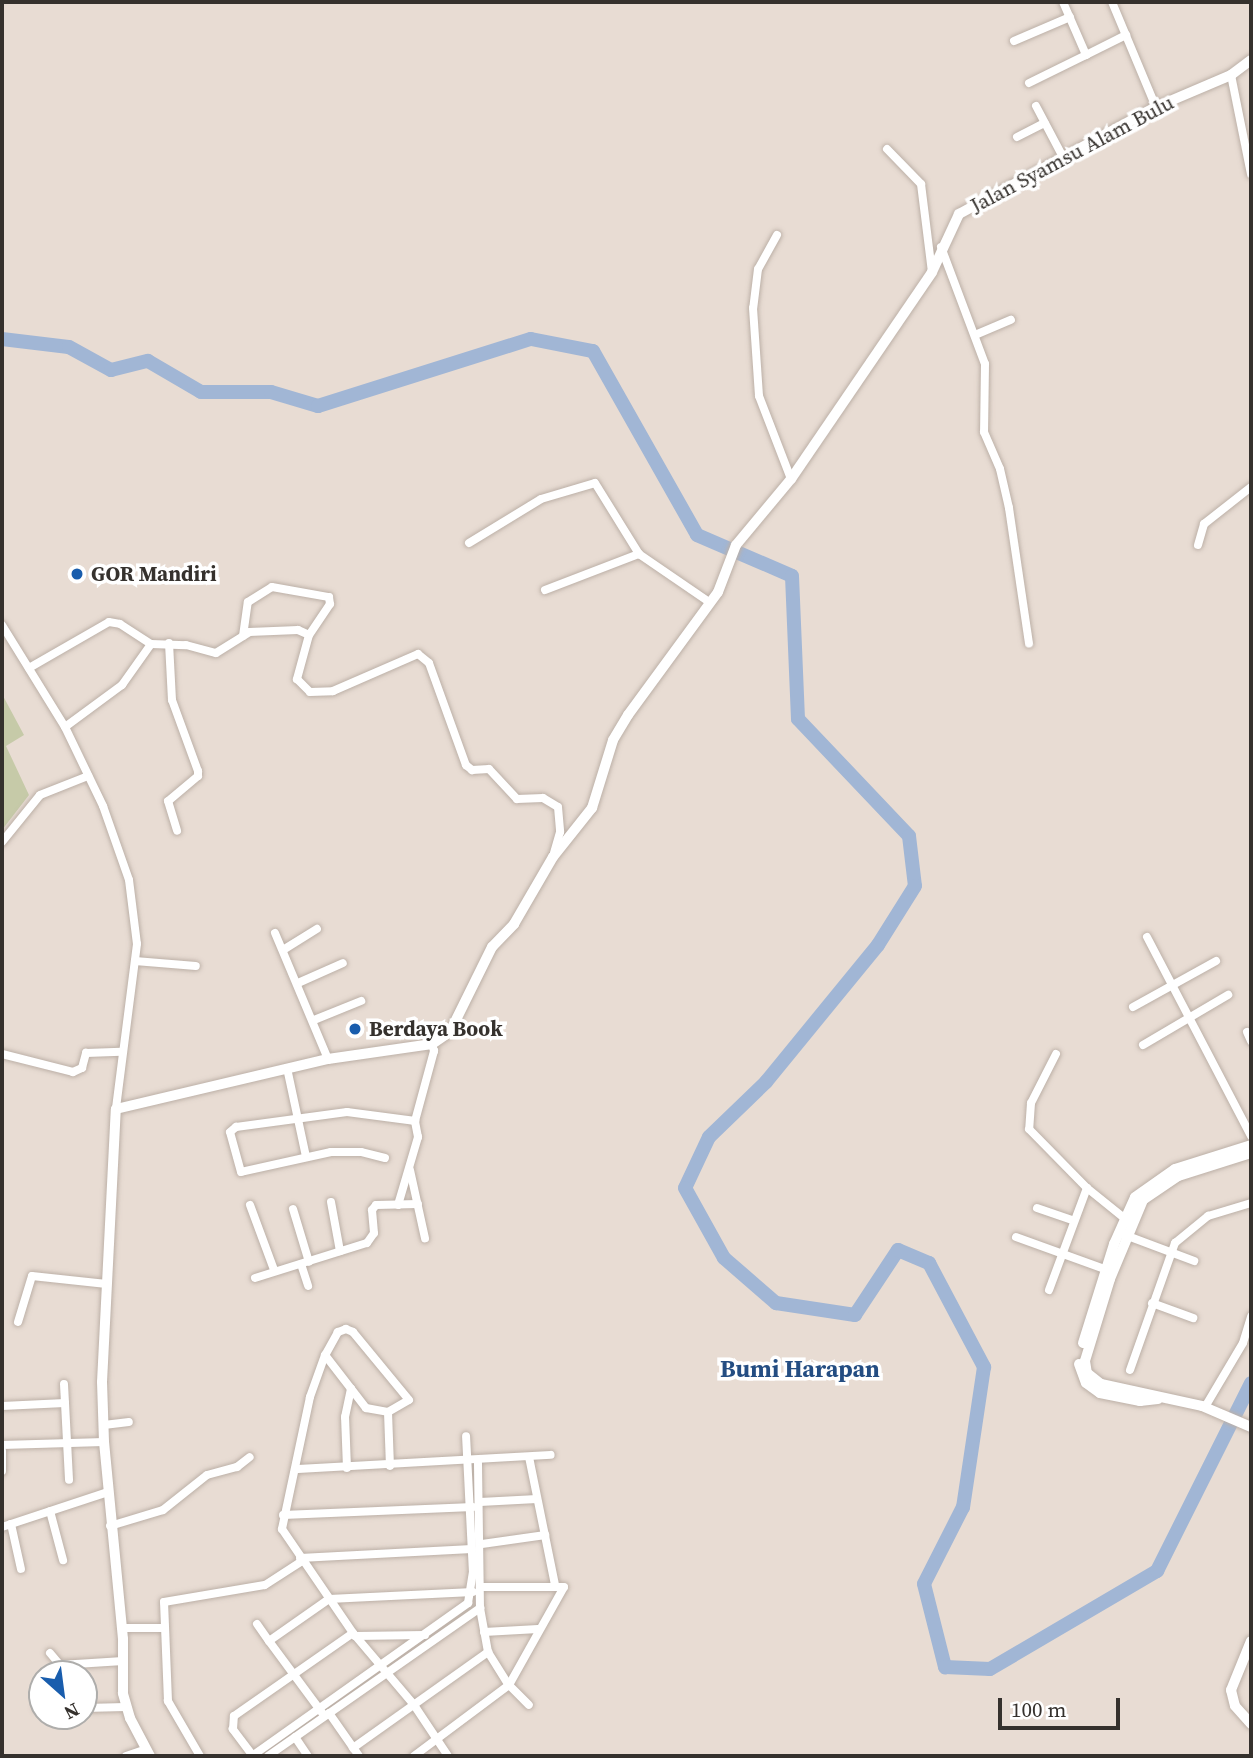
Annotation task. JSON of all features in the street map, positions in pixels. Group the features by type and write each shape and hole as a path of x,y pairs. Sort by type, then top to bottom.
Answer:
{"street":[{"path":"1063,2 1086,55"},
{"path":"1112,2 1156,107"},
{"path":"1014,41 1070,17"},
{"path":"1029,83 1126,35"},
{"name":"Jalan Syamsu Alam Bulu","path":"709,602 718,592 736,545 791,479 932,272 941,247 966,208 1156,107 1231,75 1251,60"},
{"path":"1231,75 1251,174"},
{"path":"1036,106 1063,157"},
{"path":"1017,137 1045,123"},
{"path":"887,149 921,184 932,272"},
{"path":"777,235 758,269 753,308 759,396 791,479"},
{"path":"941,247 986,371 984,432 1000,469 1009,508 1029,644"},
{"path":"975,335 1011,320"},
{"path":"116,1109 328,1059 432,1044 457,1023 492,947 514,924 554,857 592,808 618,730 709,602 639,554 595,483 541,499 469,543"},
{"path":"1198,545 1204,524 1251,487"},
{"path":"545,590 639,554"},
{"path":"243,636 248,602 272,587 329,597 330,604 309,635 297,679 310,692 333,691 388,663 418,654 423,657 466,765 472,770 489,769 517,799 542,798 558,807 560,832 554,857"},
{"path":"29,668 109,622 120,624 151,644 169,643 216,653 243,636 261,630 298,630 309,635"},
{"path":"2,625 65,727 119,844 129,880 136,932 135,961 121,1052 116,1109 107,1284 104,1425 110,1526 122,1628 127,1707 148,1753 126,1756"},
{"path":"169,643 173,700 198,771 198,776 168,801 177,831"},
{"path":"65,727 122,685 151,644"},
{"path":"2,842 40,795 88,776"},
{"path":"283,950 317,929"},
{"path":"275,933 314,1020 328,1059"},
{"path":"1147,937 1251,1136"},
{"path":"135,961 196,967"},
{"path":"1133,1007 1216,961"},
{"path":"298,983 343,963"},
{"path":"1143,1045 1228,995"},
{"path":"314,1020 361,1001"},
{"path":"398,1205 418,1137 415,1121 434,1051 432,1044"},
{"path":"2,1054 74,1072 82,1068 86,1053 121,1052"},
{"path":"1056,1054 1038,1084 1027,1125 1087,1188 1124,1217"},
{"path":"288,1068 306,1157"},
{"path":"385,1158 361,1152 306,1157 237,1169 232,1129 347,1112 415,1121"},
{"path":"1122,1235 1124,1217 1144,1187 1251,1144"},
{"path":"1248,1426 1205,1407 1158,1399 1101,1384 1082,1369 1109,1271 1122,1235 1143,1200 1176,1173 1251,1153"},
{"path":"410,1170 425,1238"},
{"path":"1049,1290 1059,1254 1087,1188"},
{"path":"331,1202 340,1251"},
{"path":"1130,1370 1169,1251 1198,1222 1251,1203"},
{"path":"255,1278 340,1251 371,1238 373,1207 418,1204"},
{"path":"250,1205 274,1270"},
{"path":"1037,1208 1072,1220"},
{"path":"293,1209 308,1286"},
{"path":"1122,1235 1194,1261"},
{"path":"1016,1237 1109,1271"},
{"path":"18,1322 32,1276 107,1284"},
{"path":"1152,1303 1193,1318"},
{"path":"1205,1407 1249,1334 1251,1316"},
{"path":"325,1355 366,1408 387,1412 409,1400 353,1332 346,1329 338,1332 325,1355 310,1397 298,1469 283,1515 282,1529 354,1635 414,1706 448,1756"},
{"path":"64,1384 69,1480"},
{"path":"347,1468 345,1417 351,1389"},
{"path":"2,1406 65,1403"},
{"path":"387,1412 390,1466"},
{"path":"104,1425 129,1422"},
{"path":"268,1756 462,1609 473,1592 466,1436"},
{"path":"2,1445 104,1442"},
{"path":"2,1451 2,1471"},
{"path":"298,1469 468,1462 551,1455"},
{"path":"110,1526 163,1510 207,1475 237,1466 250,1457"},
{"path":"529,1457 555,1585"},
{"path":"478,1461 482,1544 480,1608 488,1652 509,1685 529,1705"},
{"path":"21,1569 6,1526 108,1492"},
{"path":"283,1515 469,1507 537,1499"},
{"path":"50,1511 63,1560"},
{"path":"482,1544 545,1535"},
{"path":"200,1756 168,1701 164,1628 167,1599 265,1585 301,1559 472,1549"},
{"path":"414,1756 509,1685 538,1629 564,1587 482,1587"},
{"path":"269,1641 329,1599 473,1592"},
{"path":"384,1668 480,1608"},
{"path":"257,1624 293,1676 359,1756"},
{"path":"122,1628 164,1628"},
{"path":"484,1632 538,1629"},
{"path":"325,1713 253,1756 232,1720 354,1635 425,1636"},
{"path":"1251,1641 1231,1690 1235,1706 1251,1724"},
{"path":"353,1748 488,1652"},
{"path":"50,1653 56,1660"},
{"path":"98,1663 123,1661"},
{"path":"98,1708 127,1707"},
{"path":"295,1737 308,1756"}],"green space":[{"path":"2,694 24,735 6,746 29,795 2,830"}],"waterway":[{"path":"2,339 69,347 111,370 148,361 201,392 271,392 318,406 531,339 593,351 697,535 792,576 798,719 909,836 915,886 878,945 766,1082 709,1137 685,1188 724,1258 776,1303 855,1315 898,1250 929,1263 984,1367 963,1507 924,1584 945,1667 990,1669 1157,1571 1251,1383"}],"place":[{"name":"GOR Mandiri","path":"77,574"},
{"name":"Berdaya Book","path":"355,1029"}],"district":[{"name":"Bumi Harapan","path":"800,1369"}]}
